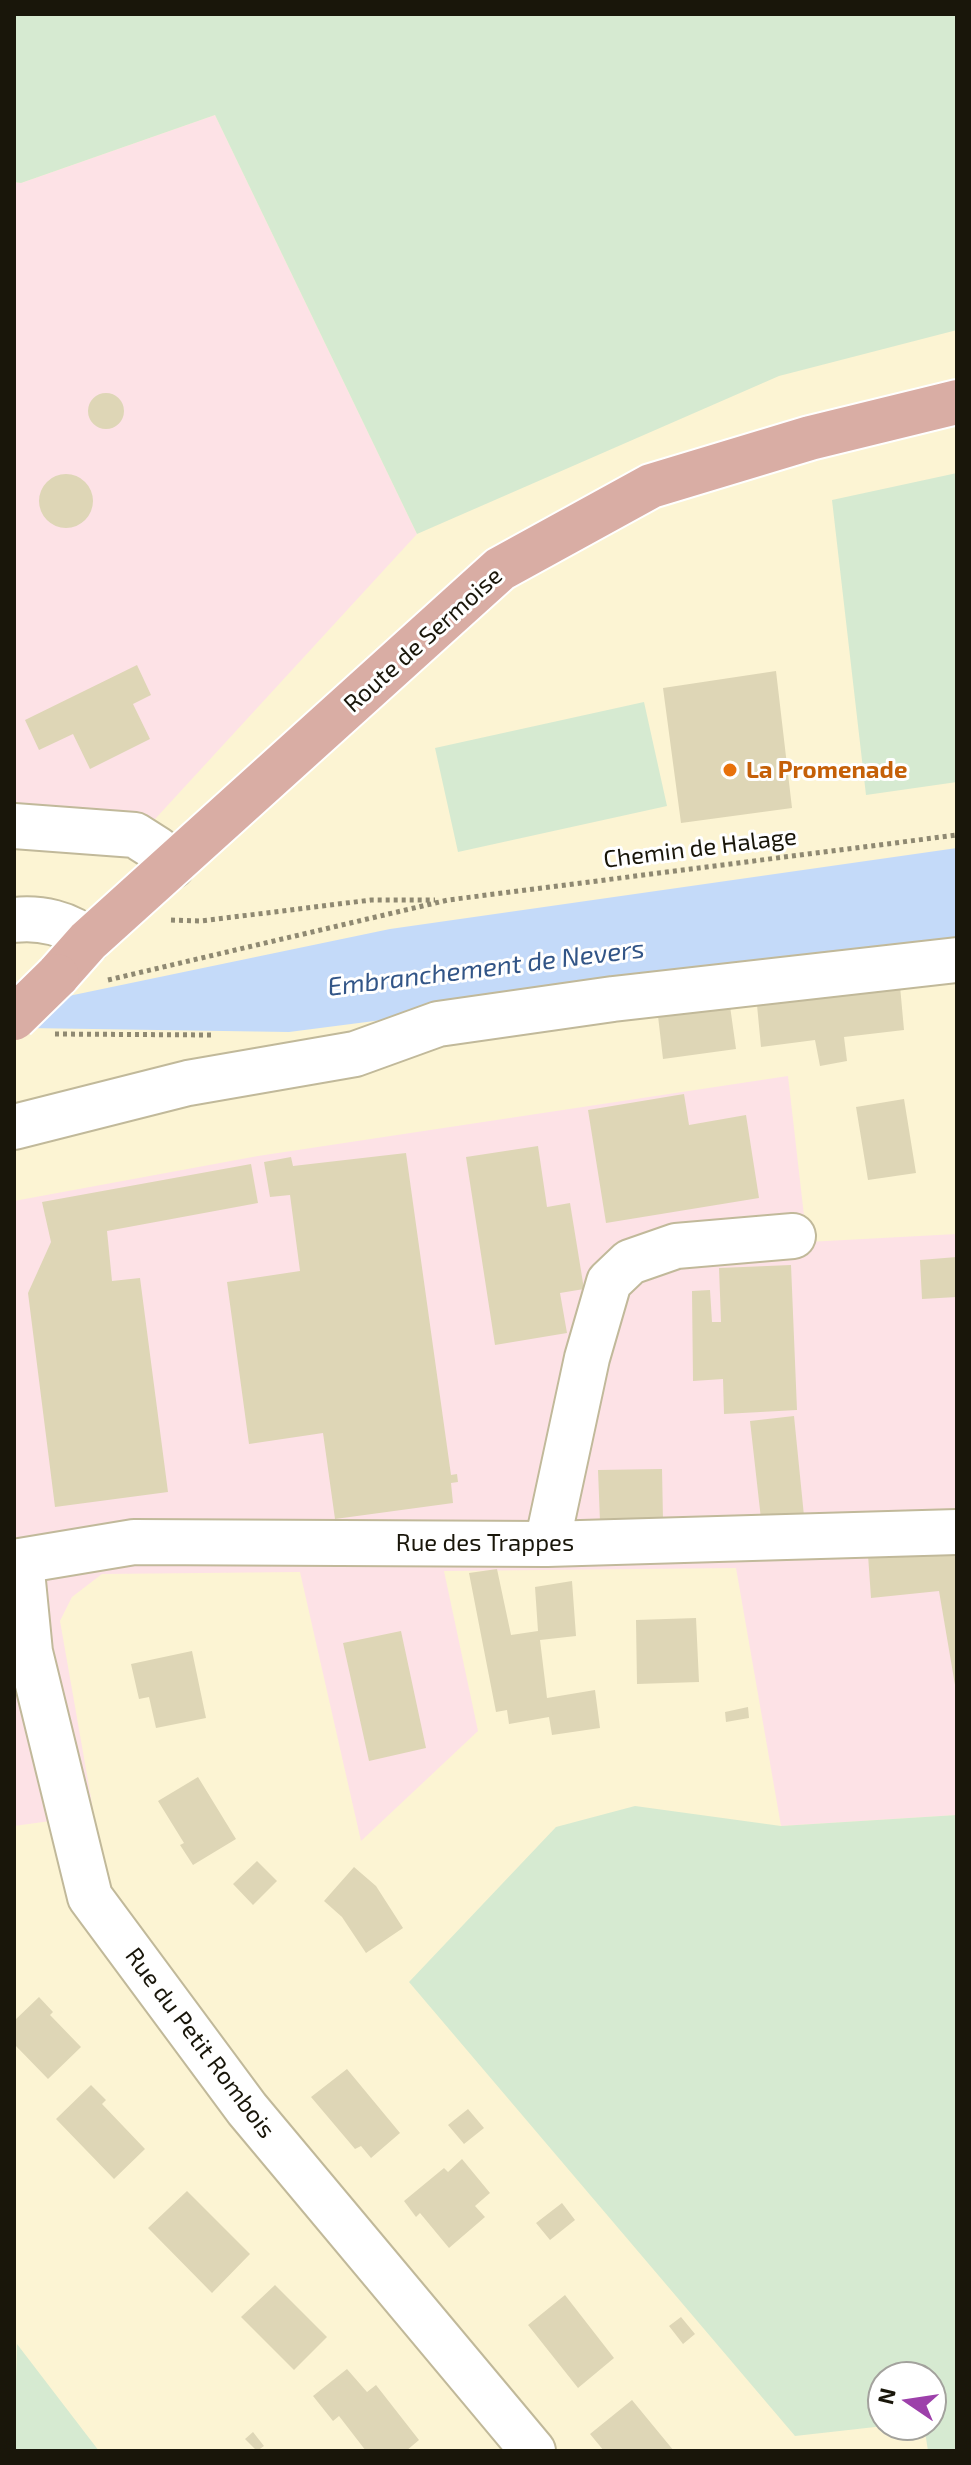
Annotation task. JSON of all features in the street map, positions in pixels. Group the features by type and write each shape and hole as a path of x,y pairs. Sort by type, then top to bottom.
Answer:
{"main road":[{"name":"Route de Sermoise","path":"29,1026 57,976 88,941 500,569 651,486 810,438 957,402"}],"street":[{"path":"14,826 135,835 157,849 172,866"},
{"path":"14,920 43,920 79,932 88,941"},
{"path":"14,1127 188,1083 355,1054 438,1024 613,999 957,960"},
{"path":"547,1544 587,1358 609,1282 630,1262 676,1246 793,1236"},
{"name":"Rue des Trappes","path":"18,1562 134,1542 547,1544 957,1532"},
{"name":"Rue du Petit Rombois","path":"18,1562 30,1652 90,1897 247,2109 533,2451"}],"path":[{"name":"Chemin de Halage","path":"448,900 957,835"},
{"path":"160,920 201,921 371,900 448,900"},
{"path":"105,981 448,900"},
{"path":"29,1026 227,1035"}],"shaded area":[{"path":"215,115 417,534 145,830 14,839 14,182 21,183"},
{"path":"788,1076 807,1242 957,1234 957,1815 781,1826 736,1568 444,1571 478,1731 361,1841 300,1572 102,1574 72,1597 60,1621 94,1815 14,1826 14,1201 258,1156"}],"green space":[{"path":"14,14 957,14 957,330 779,376 417,534 215,115 21,183 14,182"},
{"path":"957,473 957,782 866,795 832,500"},
{"path":"644,702 667,806 458,852 435,748"},
{"path":"635,1806 781,1826 957,1815 957,2451 928,2451 926,2441 947,2441 947,2361 867,2361 867,2428 795,2436 409,1982 556,1827"},
{"path":"17,2344 99,2451 14,2451"}],"water":[{"name":"Embranchement de Nevers","path":"957,848 957,946 289,1032 27,1028 59,998 390,929"}],"building":[{"path":"106,393 119,398 124,411 119,424 106,429 93,424 88,411 93,398"},
{"path":"66,474 85,482 93,501 85,520 66,528 47,520 39,501 47,482"},
{"path":"137,665 151,695 133,704 150,739 90,769 73,734 39,750 25,720"},
{"path":"776,671 792,808 681,823 663,688"},
{"path":"900,986 904,1030 844,1037 847,1061 820,1066 815,1040 761,1047 757,1005"},
{"path":"730,1006 736,1049 663,1059 658,1016"},
{"path":"684,1094 689,1125 746,1115 759,1198 606,1223 588,1110"},
{"path":"904,1099 916,1173 868,1180 856,1107"},
{"path":"538,1146 547,1207 570,1203 584,1289 560,1293 567,1333 495,1345 466,1157"},
{"path":"406,1153 451,1475 457,1474 458,1482 451,1483 453,1503 335,1519 323,1433 249,1444 227,1282 300,1271 290,1195 270,1197 264,1162 291,1157 293,1166"},
{"path":"251,1164 258,1203 107,1231 112,1281 140,1278 168,1492 55,1507 28,1293 51,1242 42,1202"},
{"path":"957,1257 957,1297 922,1299 920,1260"},
{"path":"791,1265 797,1410 724,1414 723,1379 693,1381 692,1291 710,1290 712,1322 721,1322 719,1268"},
{"path":"794,1416 804,1516 761,1519 750,1421"},
{"path":"662,1469 663,1520 600,1522 598,1470"},
{"path":"957,1551 955,1685 939,1591 871,1598 868,1555"},
{"path":"497,1569 511,1635 538,1631 535,1587 572,1581 576,1636 540,1640 547,1698 595,1690 600,1728 552,1735 549,1717 509,1724 507,1710 496,1712 469,1573"},
{"path":"696,1618 699,1682 637,1684 636,1620"},
{"path":"401,1631 426,1748 369,1761 343,1643"},
{"path":"192,1651 206,1718 156,1728 149,1697 139,1699 131,1664"},
{"path":"748,1707 749,1718 726,1722 725,1712"},
{"path":"198,1777 236,1839 193,1865 180,1845 184,1843 158,1801"},
{"path":"257,1861 277,1881 253,1905 233,1884"},
{"path":"354,1867 376,1886 403,1928 366,1953 342,1917 324,1901"},
{"path":"39,1997 53,2012 50,2015 81,2047 48,2079 14,2044 14,2021"},
{"path":"347,2069 400,2133 371,2158 361,2146 355,2149 311,2097"},
{"path":"91,2085 106,2100 102,2104 145,2149 114,2179 56,2119"},
{"path":"468,2109 484,2128 464,2144 448,2125"},
{"path":"462,2159 490,2193 475,2206 485,2217 449,2248 420,2213 416,2217 404,2201 444,2168 448,2172"},
{"path":"187,2191 250,2254 212,2293 148,2228"},
{"path":"562,2203 575,2220 550,2240 536,2223"},
{"path":"275,2285 327,2337 294,2370 241,2317"},
{"path":"565,2295 614,2358 578,2388 528,2325"},
{"path":"681,2317 695,2334 683,2344 669,2326"},
{"path":"347,2369 367,2392 376,2385 419,2440 406,2451 366,2451 339,2416 333,2421 313,2396"},
{"path":"632,2400 674,2451 604,2451 590,2434"},
{"path":"253,2432 264,2446 257,2451 245,2439"}],"place":[{"name":"La Promenade","path":"730,770"}]}
